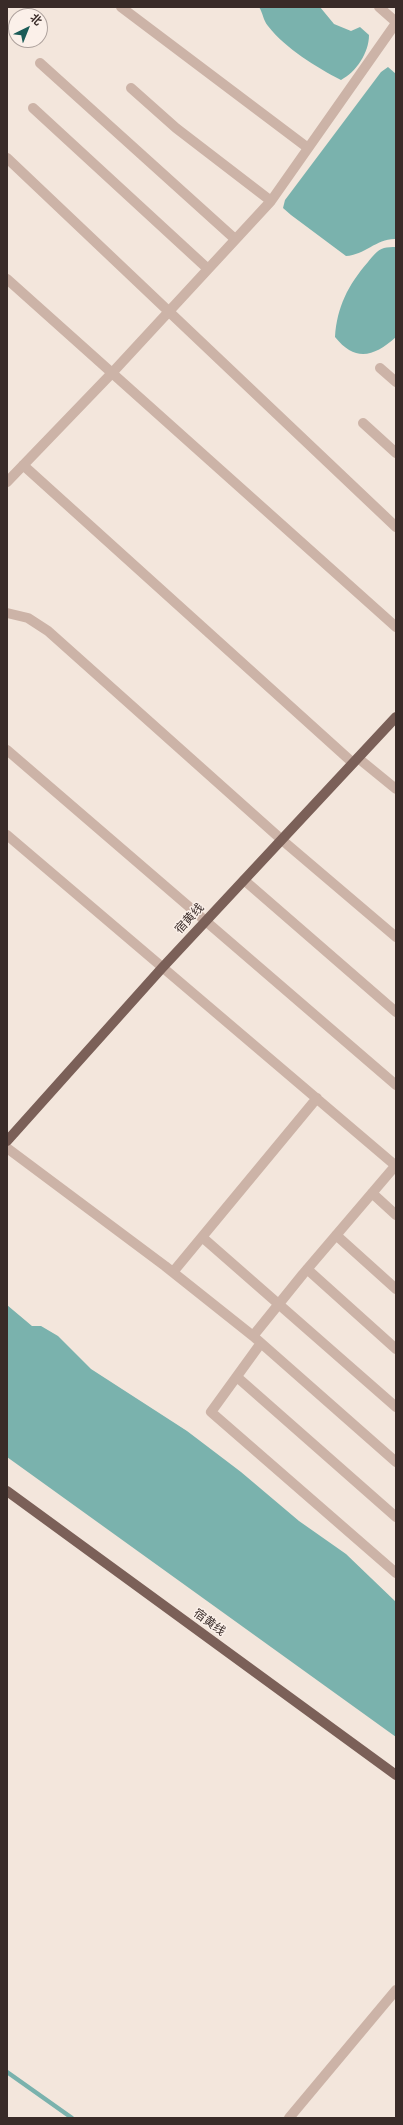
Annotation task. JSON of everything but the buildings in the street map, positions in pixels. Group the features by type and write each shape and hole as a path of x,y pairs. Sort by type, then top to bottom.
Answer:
{"main road":[{"name":"宿黄线","path":"7,1141 162,968 396,717"},
{"name":"宿黄线","path":"7,1491 396,1776"}],"street":[{"path":"121,7 308,148"},
{"path":"7,482 112,373 270,201 396,22 379,7"},
{"path":"40,63 235,239"},
{"path":"131,88 176,128 270,201"},
{"path":"33,108 208,269"},
{"path":"7,158 396,527"},
{"path":"7,278 396,627"},
{"path":"380,368 396,382"},
{"path":"363,423 396,453"},
{"path":"23,465 356,760 396,789"},
{"path":"7,613 28,618 48,631 282,840 396,937"},
{"path":"7,750 396,1085"},
{"path":"7,835 396,1165 307,1269 253,1336"},
{"path":"244,880 396,1012"},
{"path":"173,1272 317,1098"},
{"path":"7,1148 173,1272 253,1336 396,1462"},
{"path":"372,1193 396,1215"},
{"path":"336,1235 396,1289"},
{"path":"202,1237 396,1407"},
{"path":"307,1269 396,1349"},
{"path":"261,1343 211,1412 396,1573"},
{"path":"237,1377 396,1517"},
{"path":"289,2118 396,1990"}],"water":[{"path":"259,7 320,7 334,24 351,31 360,27 369,35 367,48 361,61 347,77 341,80 292,50 283,42 266,24"},
{"path":"388,67 396,74 396,239 383,241 359,253 346,256 283,208 285,200 381,72"},
{"path":"396,247 396,337 380,349 365,354 357,353 342,345 335,337 341,306 349,288 375,254 384,248"},
{"path":"7,1305 32,1326 41,1326 58,1336 91,1369 187,1431 241,1472 299,1521 346,1554 396,1602 396,1737 7,1457"}],"waterway":[{"path":"7,2072 72,2118"}]}
